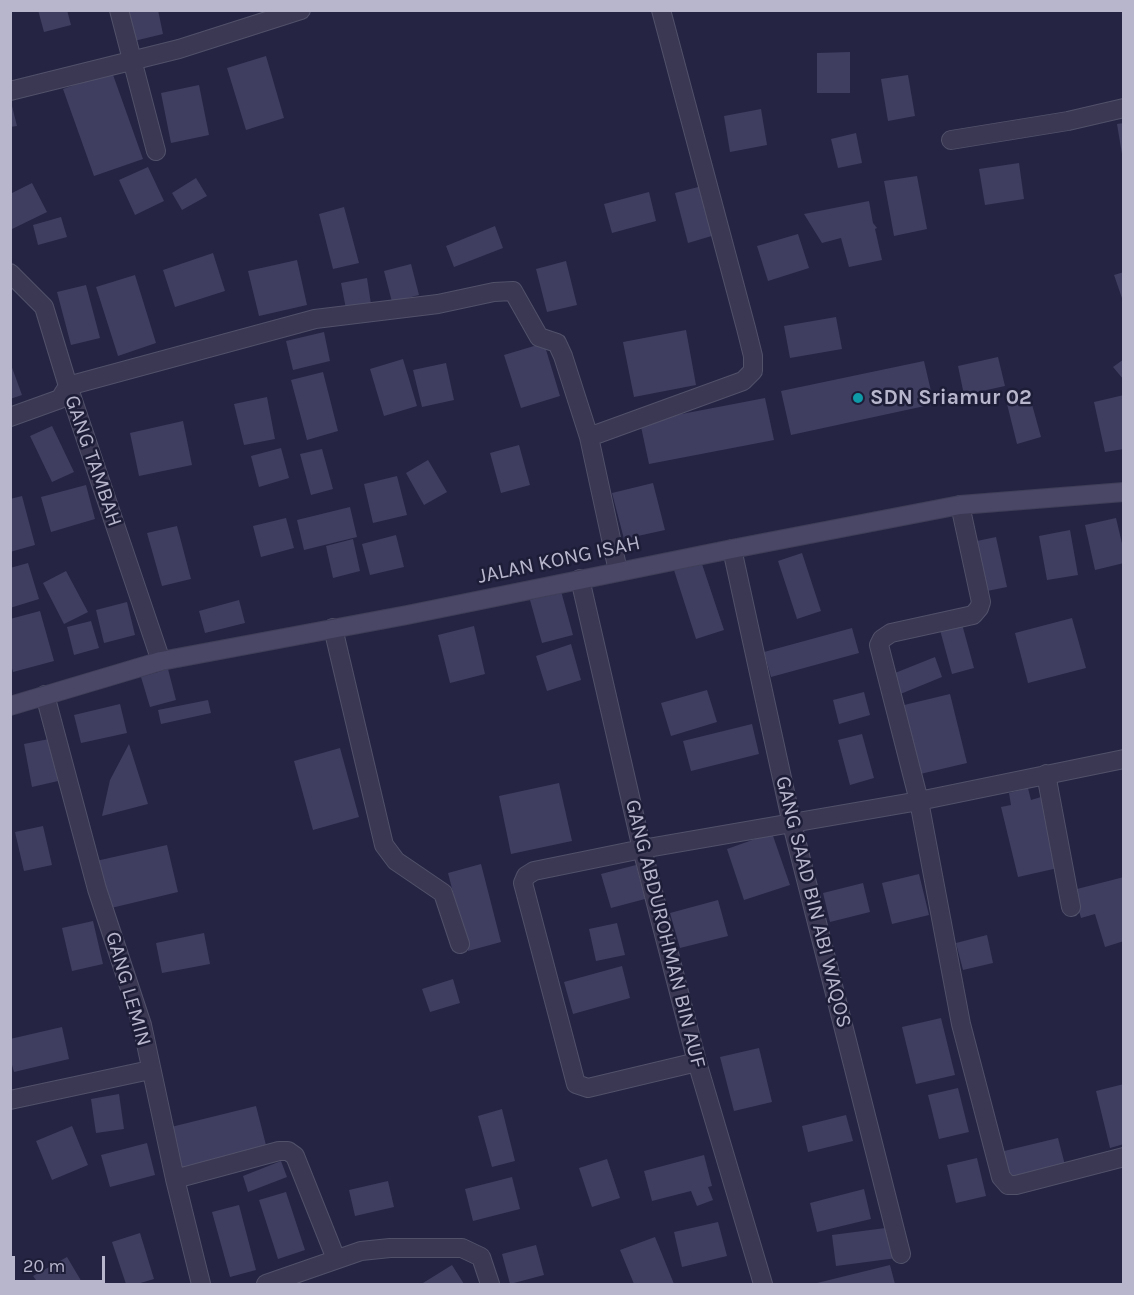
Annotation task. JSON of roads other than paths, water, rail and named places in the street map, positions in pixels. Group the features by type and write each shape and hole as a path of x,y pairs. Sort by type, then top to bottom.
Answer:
{"street":[{"path":"119,10 130,60 156,150"},
{"path":"10,91 179,49 301,10"},
{"path":"589,437 743,381 753,371 753,356 746,328 661,10"},
{"path":"951,140 1068,121 1124,108"},
{"name":"GANG TAMBAH","path":"10,273 44,307 68,386 161,661"},
{"path":"10,417 60,399 68,386 315,319 438,304 494,292 513,291 539,336 556,343 563,356 589,437 618,571"},
{"name":"JALAN KONG ISAH","path":"10,706 161,661 960,505 1124,492"},
{"path":"960,505 981,602 979,608 973,615 891,633 882,639 879,645 919,801 962,1024 1001,1177 1008,1185 1016,1185 1124,1157"},
{"name":"GANG SAAD BIN ABI WAQOS","path":"732,549 792,824 901,1254"},
{"name":"GANG ABDUROHMAN BIN AUF","path":"580,579 642,849 697,1062 764,1284"},
{"path":"333,628 384,845 396,861 443,893 460,944"},
{"name":"GANG LEMIN","path":"45,695 97,889 142,1026 150,1070 201,1284"},
{"path":"697,1062 588,1088 576,1083 523,883 526,876 534,871 642,849 919,801 1124,759"},
{"path":"1046,774 1071,907"},
{"path":"10,1100 150,1070"},
{"path":"175,1179 279,1151 288,1151 295,1156 336,1259"},
{"path":"266,1284 336,1259 375,1249 462,1248 481,1257 490,1284"}],"place":[{"name":"SDN Sriamur 02","path":"858,398"}]}
